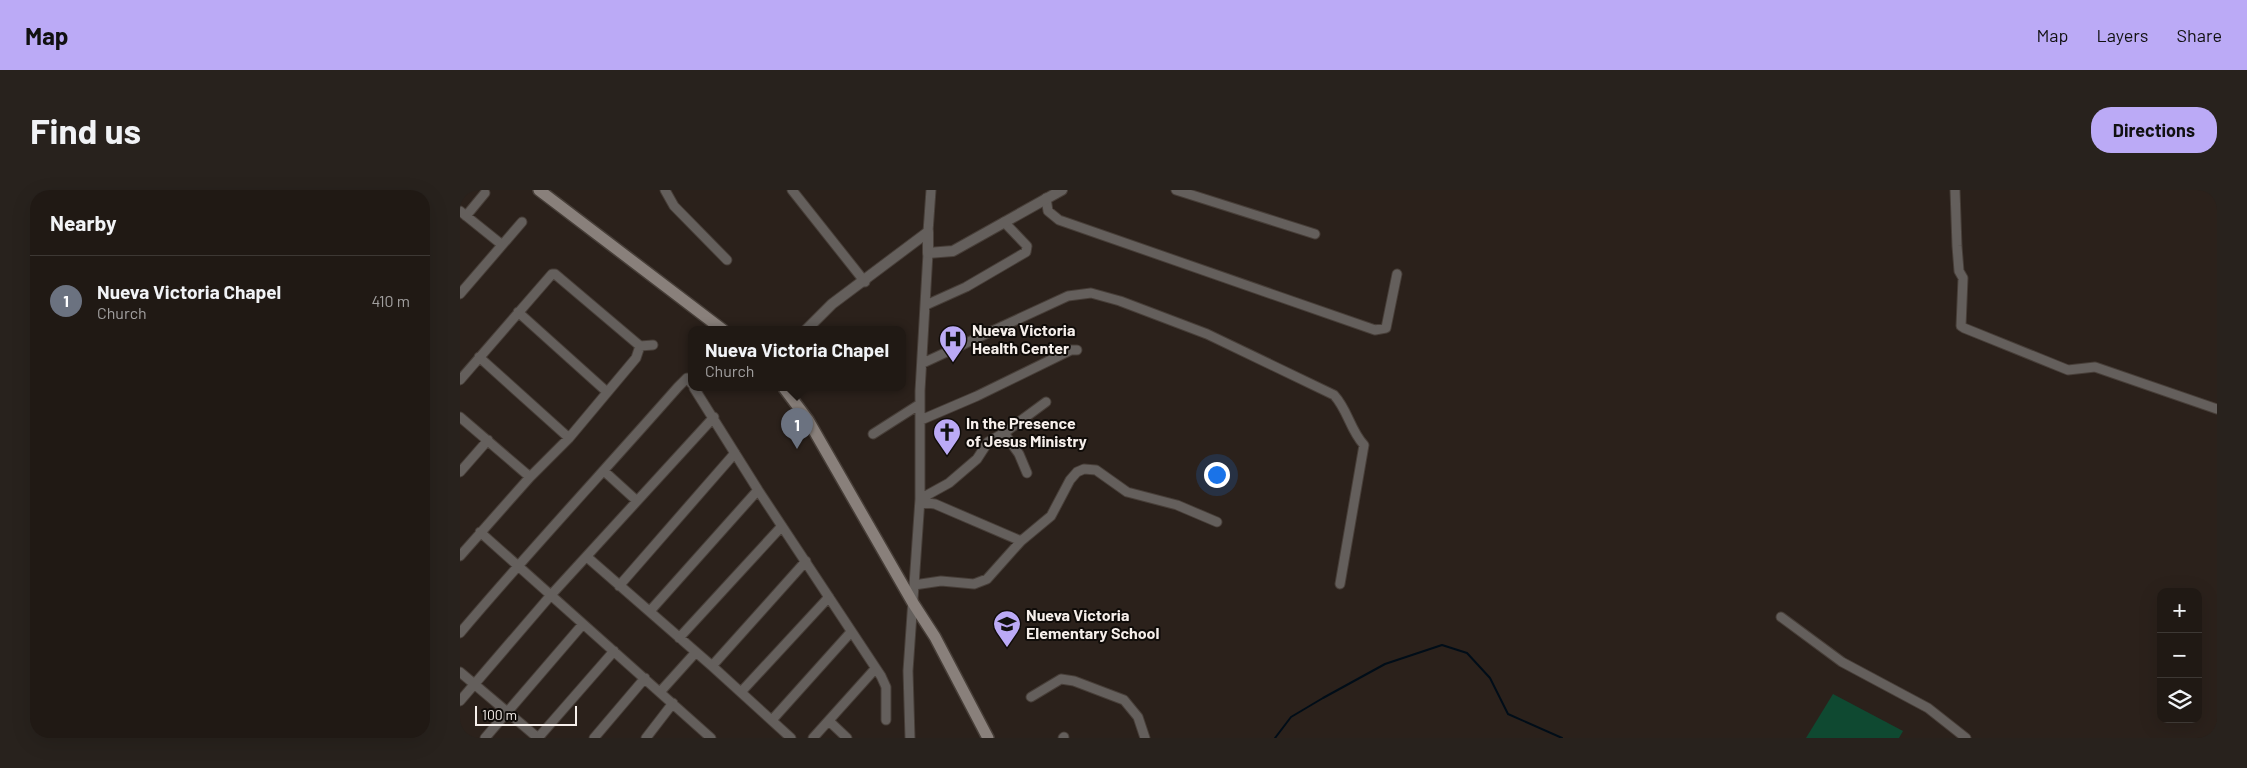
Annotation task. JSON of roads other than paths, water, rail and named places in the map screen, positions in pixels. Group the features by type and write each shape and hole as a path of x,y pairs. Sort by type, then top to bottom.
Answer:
{"main road":[{"path":"539,190 718,326"},
{"path":"786,391 808,420 913,604 935,637 988,738"}],"street":[{"path":"665,190 674,206 727,260"},
{"path":"910,738 908,671 920,501 920,404 931,190"},
{"path":"928,253 953,250 1062,190"},
{"path":"1176,190 1314,234"},
{"path":"1955,190 1956,246 1959,271 1963,278 1961,326 2068,370 2095,367 2217,409"},
{"path":"794,191 864,282"},
{"path":"485,193 463,213 501,244"},
{"path":"1046,198 1048,211 1059,220 1375,330 1386,328 1397,274"},
{"path":"460,294 501,244 522,222"},
{"path":"926,305 966,287 1026,252 1027,246 1004,222"},
{"path":"810,326 832,304 864,282 928,232"},
{"path":"460,380 549,275 555,274 640,346 653,345"},
{"path":"460,279 468,285"},
{"path":"923,363 1068,296 1092,293 1207,334 1330,392 1343,404 1350,425 1364,445 1340,584"},
{"path":"518,312 607,392"},
{"path":"460,556 530,477 570,438 636,358 640,346"},
{"path":"921,420 977,396 1071,350 1077,350"},
{"path":"479,357 570,438"},
{"path":"460,633 517,565 604,471 678,386 687,378 688,379"},
{"path":"696,391 886,687 886,720"},
{"path":"920,501 949,483 977,459 988,442 1004,433 1046,402"},
{"path":"873,434 920,404"},
{"path":"460,417 530,477"},
{"path":"460,701 551,595 714,417"},
{"path":"1004,433 1019,454 1026,474"},
{"path":"460,472 488,440"},
{"path":"619,586 735,453"},
{"path":"914,585 941,581 979,583 997,570 1021,541 1051,516 1070,480 1077,472 1084,469 1096,470 1127,492 1177,505 1217,522"},
{"path":"604,471 637,500"},
{"path":"650,611 758,490"},
{"path":"920,501 936,504 1021,541"},
{"path":"679,638 782,526"},
{"path":"480,532 673,703 705,736"},
{"path":"587,557 791,738"},
{"path":"712,666 806,561"},
{"path":"741,692 829,597"},
{"path":"1781,618 1842,662 1928,708 1966,738"},
{"path":"485,738 583,624"},
{"path":"772,720 852,632"},
{"path":"460,672 538,738 614,651"},
{"path":"660,692 696,652"},
{"path":"813,738 874,669"},
{"path":"594,738 645,678"},
{"path":"1031,697 1061,679 1080,684 1124,700 1138,717 1146,738"},
{"path":"646,738 673,703"},
{"path":"830,721 847,738"}],"waterway":[{"path":"1275,738 1291,717 1323,698 1385,664 1442,645 1467,653 1490,678 1508,714 1562,738"}],"place":[{"name":"Nueva Victoria Health Center","path":"953,363"},
{"name":"Nueva Victoria Chapel","path":"797,449"},
{"name":"In the Presence of Jesus Ministry","path":"947,456"},
{"name":"Nueva Victoria Elementary School","path":"1007,648"}]}
